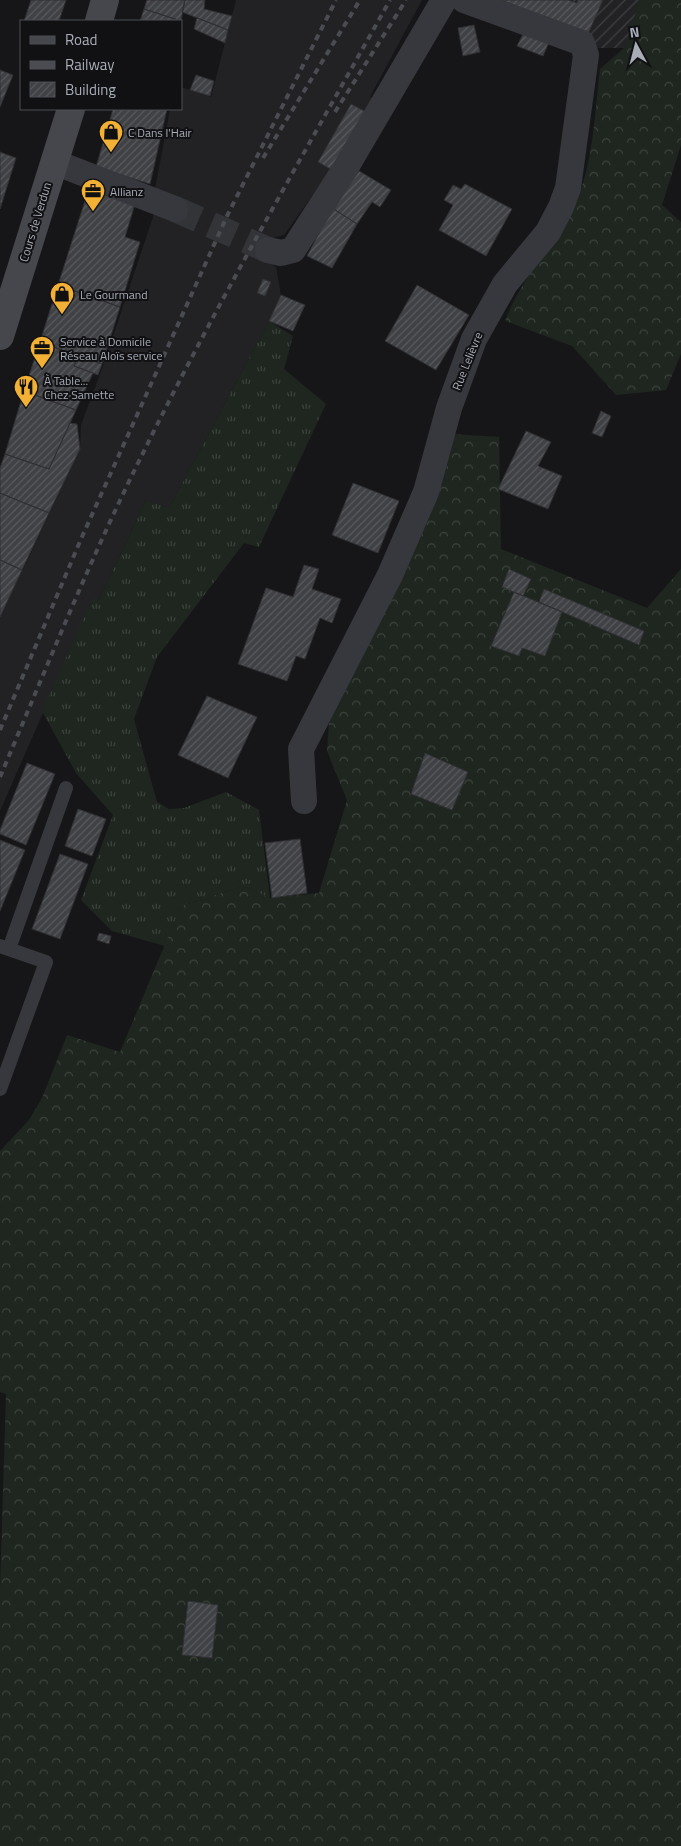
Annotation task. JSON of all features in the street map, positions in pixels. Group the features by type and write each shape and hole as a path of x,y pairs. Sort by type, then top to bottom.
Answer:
{"main road":[{"path":"99,20 105,0"},
{"name":"Cours de Verdun","path":"0,336 71,110"}],"street":[{"path":"268,250 281,253 293,250 345,169 444,0"},
{"name":"Rue Lelièvre","path":"304,801 301,749 390,574 426,492 449,408 474,339 505,284 548,232 561,208 568,188 586,55 582,43 464,0"},
{"path":"54,162 175,209"}],"lane":[{"path":"0,1089 46,962 4,948 66,788"}],"shaded area":[{"path":"236,0 422,0 370,97 376,100 331,170 284,235 269,239 262,257 276,267 281,295 269,321 169,508 146,500 99,600 93,599 0,811 0,560 23,570 80,449 81,425 103,366 154,214 155,189 170,110 182,110 182,87 211,97"},
{"path":"490,0 650,0 624,48 592,48"}],"green space":[{"path":"640,0 681,0 681,145 662,205 681,222 681,354 666,390 616,395 572,346 505,321 519,292 562,227 578,197 584,180 592,143 600,69 624,48"},
{"path":"269,321 293,336 284,369 326,404 259,547 244,543 157,657 134,719 157,802 169,809 184,808 226,792 259,810 270,898 243,886 181,906 165,946 112,931 81,900 113,815 76,773 42,711 93,598 99,600 146,500 169,508"},
{"path":"454,434 499,437 501,549 647,608 681,569 681,1846 0,1846 0,1589 6,1394 0,1392 0,1151 29,1120 42,1098 67,1035 120,1052 181,906 243,886 270,898 319,893 347,800 327,751 329,723 390,595"}],"building":[{"path":"31,0 66,0 59,20 24,20"},
{"path":"147,0 185,0 181,20 144,9"},
{"path":"185,0 205,0 204,9 232,16 228,30 182,12"},
{"path":"501,0 568,0 577,3 578,0 603,0 588,34"},
{"path":"144,9 178,20 140,20"},
{"path":"197,18 228,30 225,43 194,29"},
{"path":"474,25 480,52 463,56 458,28"},
{"path":"525,30 550,40 543,56 517,46"},
{"path":"0,70 13,75 0,107"},
{"path":"196,75 214,81 210,96 190,90"},
{"path":"351,104 368,113 334,171 318,162"},
{"path":"113,110 167,110 150,184 96,167"},
{"path":"0,152 16,158 0,209"},
{"path":"359,171 391,190 380,207 372,202 357,224 332,208"},
{"path":"465,184 512,209 486,256 439,230 453,205 444,200 453,185 461,189"},
{"path":"90,185 135,204 125,237 140,242 120,307 58,285"},
{"path":"332,208 357,224 332,268 307,256"},
{"path":"263,279 271,282 265,296 257,293"},
{"path":"58,285 120,307 102,364 40,342"},
{"path":"417,285 469,315 436,370 385,341"},
{"path":"281,295 305,305 293,331 269,321"},
{"path":"40,342 78,356 74,366 93,373 76,410 24,391"},
{"path":"78,356 102,364 98,375 74,366"},
{"path":"24,391 76,410 49,469 5,454"},
{"path":"601,411 611,416 602,437 592,433"},
{"path":"70,423 77,424 80,449 49,513 0,493 0,468 5,454 49,469"},
{"path":"526,431 551,442 538,466 562,476 548,509 498,489"},
{"path":"353,483 399,501 378,553 332,535"},
{"path":"0,493 49,513 22,570 0,560"},
{"path":"0,560 22,570 0,617"},
{"path":"304,565 319,569 312,589 341,599 332,623 320,618 305,659 296,656 287,681 238,664 266,588 293,597"},
{"path":"509,569 531,579 523,596 502,587"},
{"path":"544,589 644,631 639,645 539,602"},
{"path":"514,592 562,612 545,656 522,648 519,656 491,646"},
{"path":"207,696 257,717 228,778 178,755"},
{"path":"425,753 468,772 452,810 411,794"},
{"path":"27,763 55,774 26,845 0,834 0,830"},
{"path":"78,809 106,819 92,856 65,846"},
{"path":"300,839 307,893 272,898 265,843"},
{"path":"0,840 25,850 0,911"},
{"path":"60,854 88,864 60,939 32,929"},
{"path":"99,933 111,936 109,944 97,940"},
{"path":"188,1601 218,1605 212,1658 182,1655"}],"tunnel":[{"path":"175,209 268,250"}],"railway":[{"path":"0,730 81,539 227,216 336,0"},
{"path":"263,158 360,0"},
{"path":"0,777 87,574 172,395 232,282 390,0"},
{"path":"335,112 406,0"}],"place":[{"name":"C Dans l'Hair","path":"111,153"},
{"name":"Allianz","path":"93,212"},
{"name":"Le Gourmand","path":"62,315"},
{"name":"Service à Domicile Réseau Aloïs service","path":"42,369"},
{"name":"À Table... Chez Samette","path":"26,408"}]}
